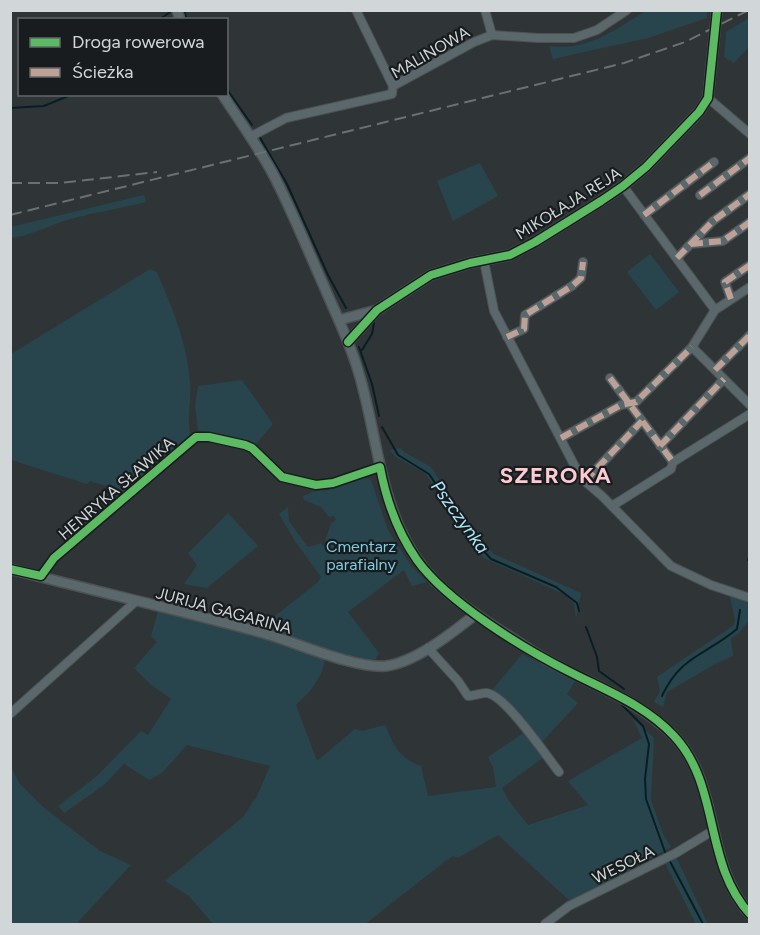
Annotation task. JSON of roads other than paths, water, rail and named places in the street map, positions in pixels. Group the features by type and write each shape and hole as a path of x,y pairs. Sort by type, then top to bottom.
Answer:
{"street":[{"path":"356,10 393,86"},
{"path":"485,10 492,35"},
{"name":"MALINOWA","path":"250,136 286,118 392,94 393,86 474,42 492,35 574,38 597,30 627,10"},
{"path":"717,10 708,98 750,134"},
{"path":"223,96 272,171 339,320 365,393 380,467 393,512 416,559 442,588 476,614 554,664 630,702 665,728 680,743 695,765 703,787 723,870 730,888 750,914"},
{"name":"MIKOŁAJA REJA","path":"348,342 377,310 431,275 510,255 535,242 623,186 646,167 699,112 708,98"},
{"path":"700,195 750,158"},
{"path":"644,215 714,162"},
{"path":"623,186 715,310"},
{"path":"677,258 713,221 750,194"},
{"path":"691,244 723,241 750,222"},
{"path":"484,261 494,311 581,478 671,566 711,585 750,598"},
{"path":"507,337 524,329 525,315 581,278 583,262"},
{"path":"731,299 725,282 750,265"},
{"path":"561,438 621,405 636,402 692,347 715,310 750,287"},
{"name":"MIKOŁAJA REJA","path":"339,320 377,310"},
{"path":"716,370 750,335"},
{"path":"692,347 750,405"},
{"path":"610,378 673,462"},
{"path":"660,446 724,379"},
{"path":"612,506 671,469 673,462 750,414"},
{"path":"585,481 642,422"},
{"name":"HENRYKA SŁAWIKA","path":"41,576 54,558 195,437 209,437 252,448 282,477 316,485 333,483 380,467"},
{"name":"JURIJA GAGARINA","path":"10,569 264,634 364,665 394,664 428,648 476,614"},
{"path":"10,714 135,602"},
{"path":"428,648 458,681 468,696 487,693 502,701 559,772"},
{"name":"WESOŁA","path":"545,924 569,906 663,860 714,830"}],"waterway":[{"name":"Pszczynka","path":"184,10 186,18"},
{"path":"162,18 170,12"},
{"name":"Pszczynka","path":"228,91 252,125"},
{"path":"10,108 44,106 68,96"},
{"name":"Pszczynka","path":"259,136 287,184 328,275 346,308"},
{"path":"362,350 372,334 374,323"},
{"name":"Pszczynka","path":"359,347 372,384 379,416"},
{"name":"Pszczynka","path":"382,427 398,455 429,474 470,536 491,559 556,587 577,603 579,611"},
{"path":"748,560 750,556"},
{"path":"662,696 669,683 685,664 737,629 740,610"},
{"name":"Pszczynka","path":"586,627 597,657 599,671 624,689"},
{"name":"Pszczynka","path":"622,705 643,726 649,744 645,779 646,799 665,852 703,924"}],"railway":[{"path":"10,215 624,63 685,42 749,10"},
{"path":"10,183 60,183 157,172"}],"district":[{"name":"SZEROKA","path":"556,475"}],"park label":[{"name":"Cmentarz parafialny","path":"361,555"}]}
